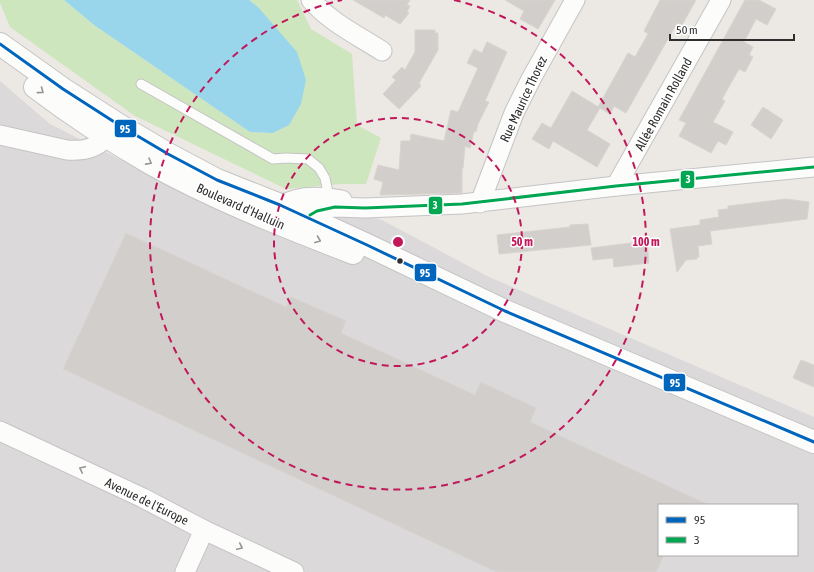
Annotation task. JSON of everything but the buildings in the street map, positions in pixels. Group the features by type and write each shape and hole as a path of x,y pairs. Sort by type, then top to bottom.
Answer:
{"main road":[{"name":"Boulevard d'Halluin","path":"0,44 63,89 150,163 181,179 272,211 437,287 506,311 814,442"},
{"name":"Boulevard d'Halluin","path":"0,57 47,96 113,132"}],"street":[{"path":"311,0 325,14 336,22 382,50"},
{"name":"Rue Maurice Thorez","path":"480,203 514,113 574,0"},
{"name":"Allée Romain Rolland","path":"616,186 721,0"},
{"path":"0,135 76,151 90,149 113,132"},
{"path":"300,223 317,211 335,207 430,206 480,203 616,186 814,167"},
{"path":"272,211 299,198 318,197 385,207"},
{"name":"Avenue de l'Europe","path":"0,431 143,498 204,530 294,572"},
{"path":"185,572 204,530"}],"lane":[{"path":"141,84 273,159 308,159 319,168 324,178 329,198"}],"shaded area":[{"path":"0,81 50,124 123,161 382,220 489,277 814,417 814,572 0,572"}],"green space":[{"path":"0,0 64,0 94,25 250,132 273,133 289,125 258,7 249,0 297,0 311,29 352,54 357,125 381,138 366,184 340,184 286,189 135,116 10,27"}],"water":[{"path":"64,0 249,0 258,7 297,52 306,80 301,104 289,125 273,133 250,132 94,25"}],"transit line":[{"name":"95","path":"0,44 63,89 119,125 168,154 217,180 280,205 505,311 814,442"},
{"name":"3","path":"310,215 317,211 335,207 365,208 462,204 616,186 814,167"}]}
